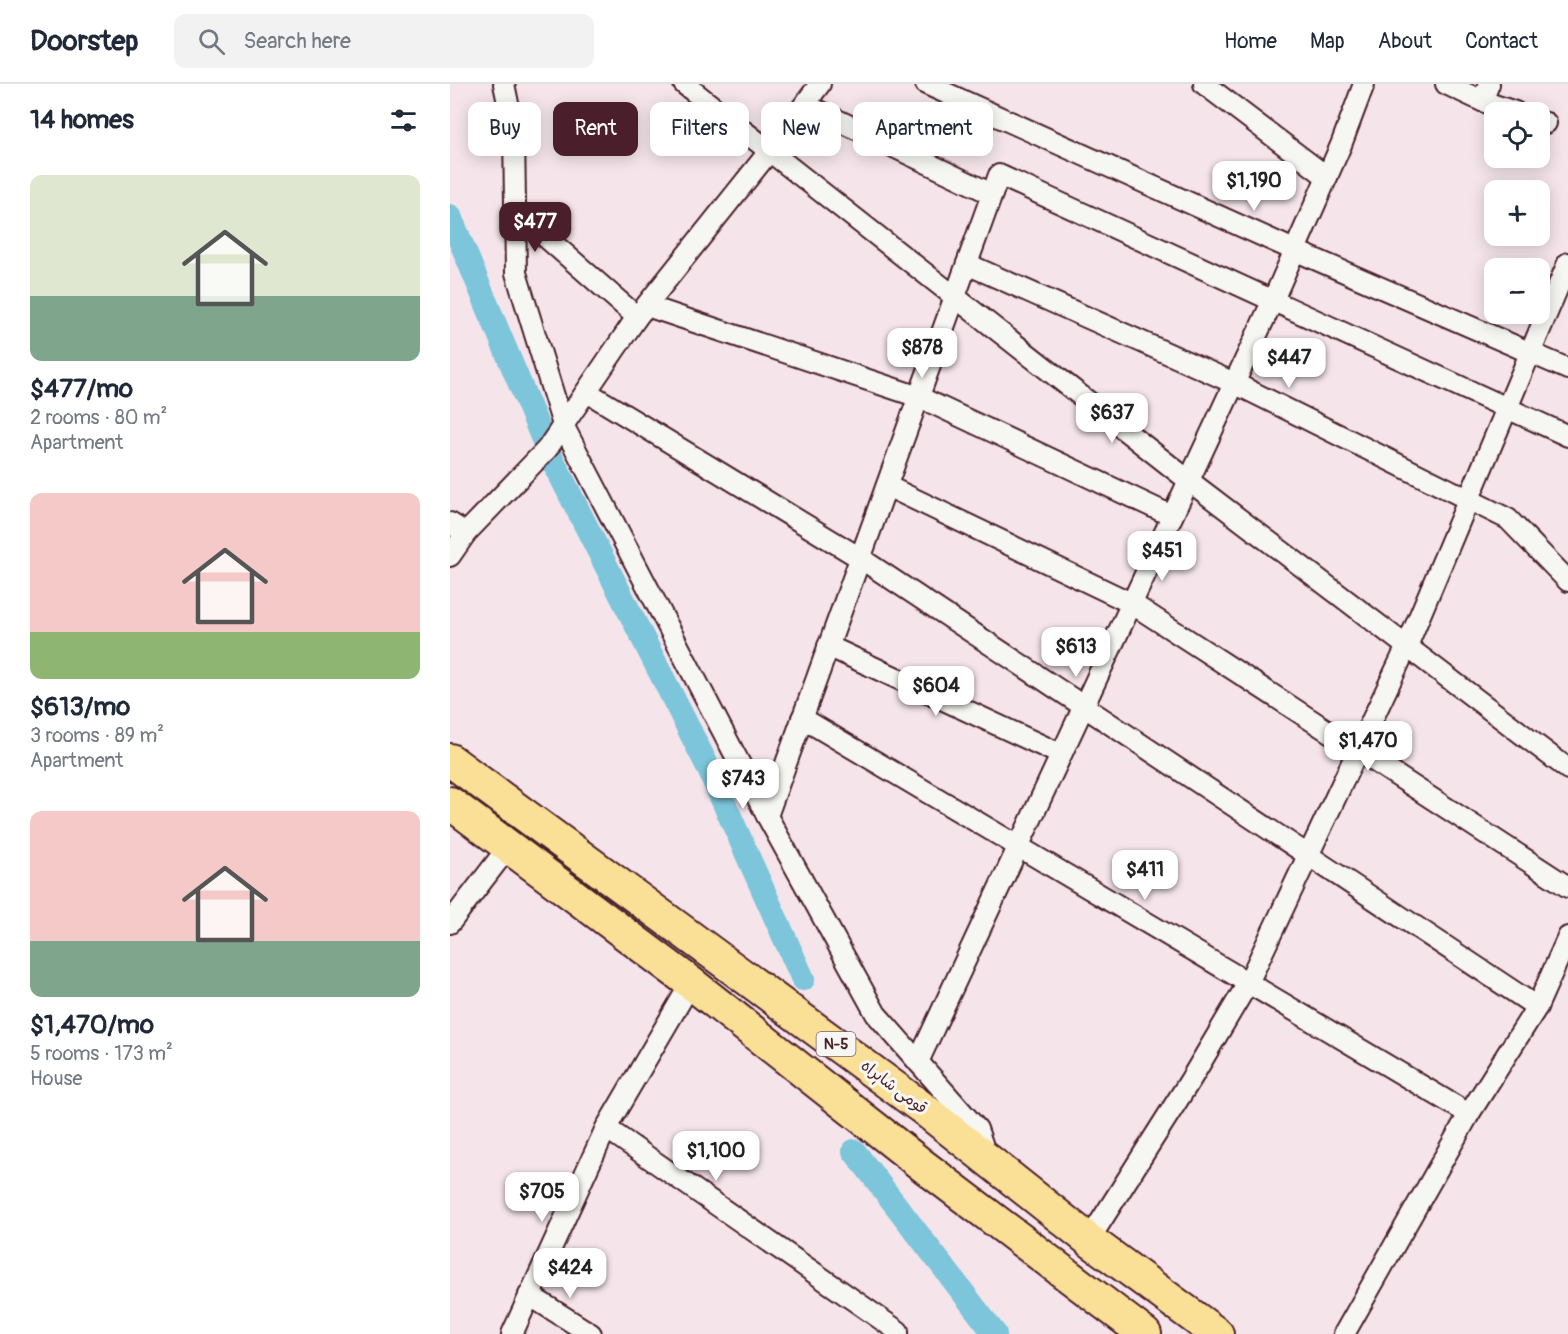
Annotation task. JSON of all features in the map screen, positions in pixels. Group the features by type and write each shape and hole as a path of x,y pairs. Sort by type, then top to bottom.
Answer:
{"highway":[{"name":"قومی شاہراہ","path":"450,760 921,1107 1089,1240 1217,1334"},
{"name":"N-5","path":"450,802 691,983 932,1173 1145,1334"},
{"path":"932,1173 995,1165"}],"street":[{"path":"504,84 514,132 517,212 516,273 563,425 767,816 876,1014 977,1129 995,1165"},
{"path":"684,84 761,147"},
{"path":"808,102 820,84"},
{"path":"926,84 1294,250 1568,369"},
{"path":"1204,84 1327,177"},
{"path":"918,1062 1273,300 1327,177 1364,84"},
{"path":"1446,84 1485,93 1499,102"},
{"path":"841,122 992,194"},
{"path":"450,556 458,528 547,449 642,311 766,156"},
{"path":"772,156 1188,480 1568,769"},
{"path":"767,816 999,175 1568,436"},
{"path":"517,212 642,311 918,397 1172,516"},
{"path":"1089,1240 1191,1079 1248,983 1407,646 1568,262"},
{"path":"967,264 1234,383 1508,519 1568,581"},
{"path":"587,392 860,558 1537,1007"},
{"path":"886,486 1131,603 1568,887"},
{"path":"828,646 1060,754"},
{"path":"802,718 1469,1114"},
{"path":"450,923 509,846"},
{"path":"1344,1334 1469,1114 1537,1007 1568,937"},
{"path":"512,1334 606,1128 691,983"},
{"path":"606,1128 898,1330 898,1334"},
{"path":"529,1295 591,1334"}],"waterway":[{"path":"450,216 547,449 706,763 803,979"},
{"path":"854,1151 995,1334"}]}
